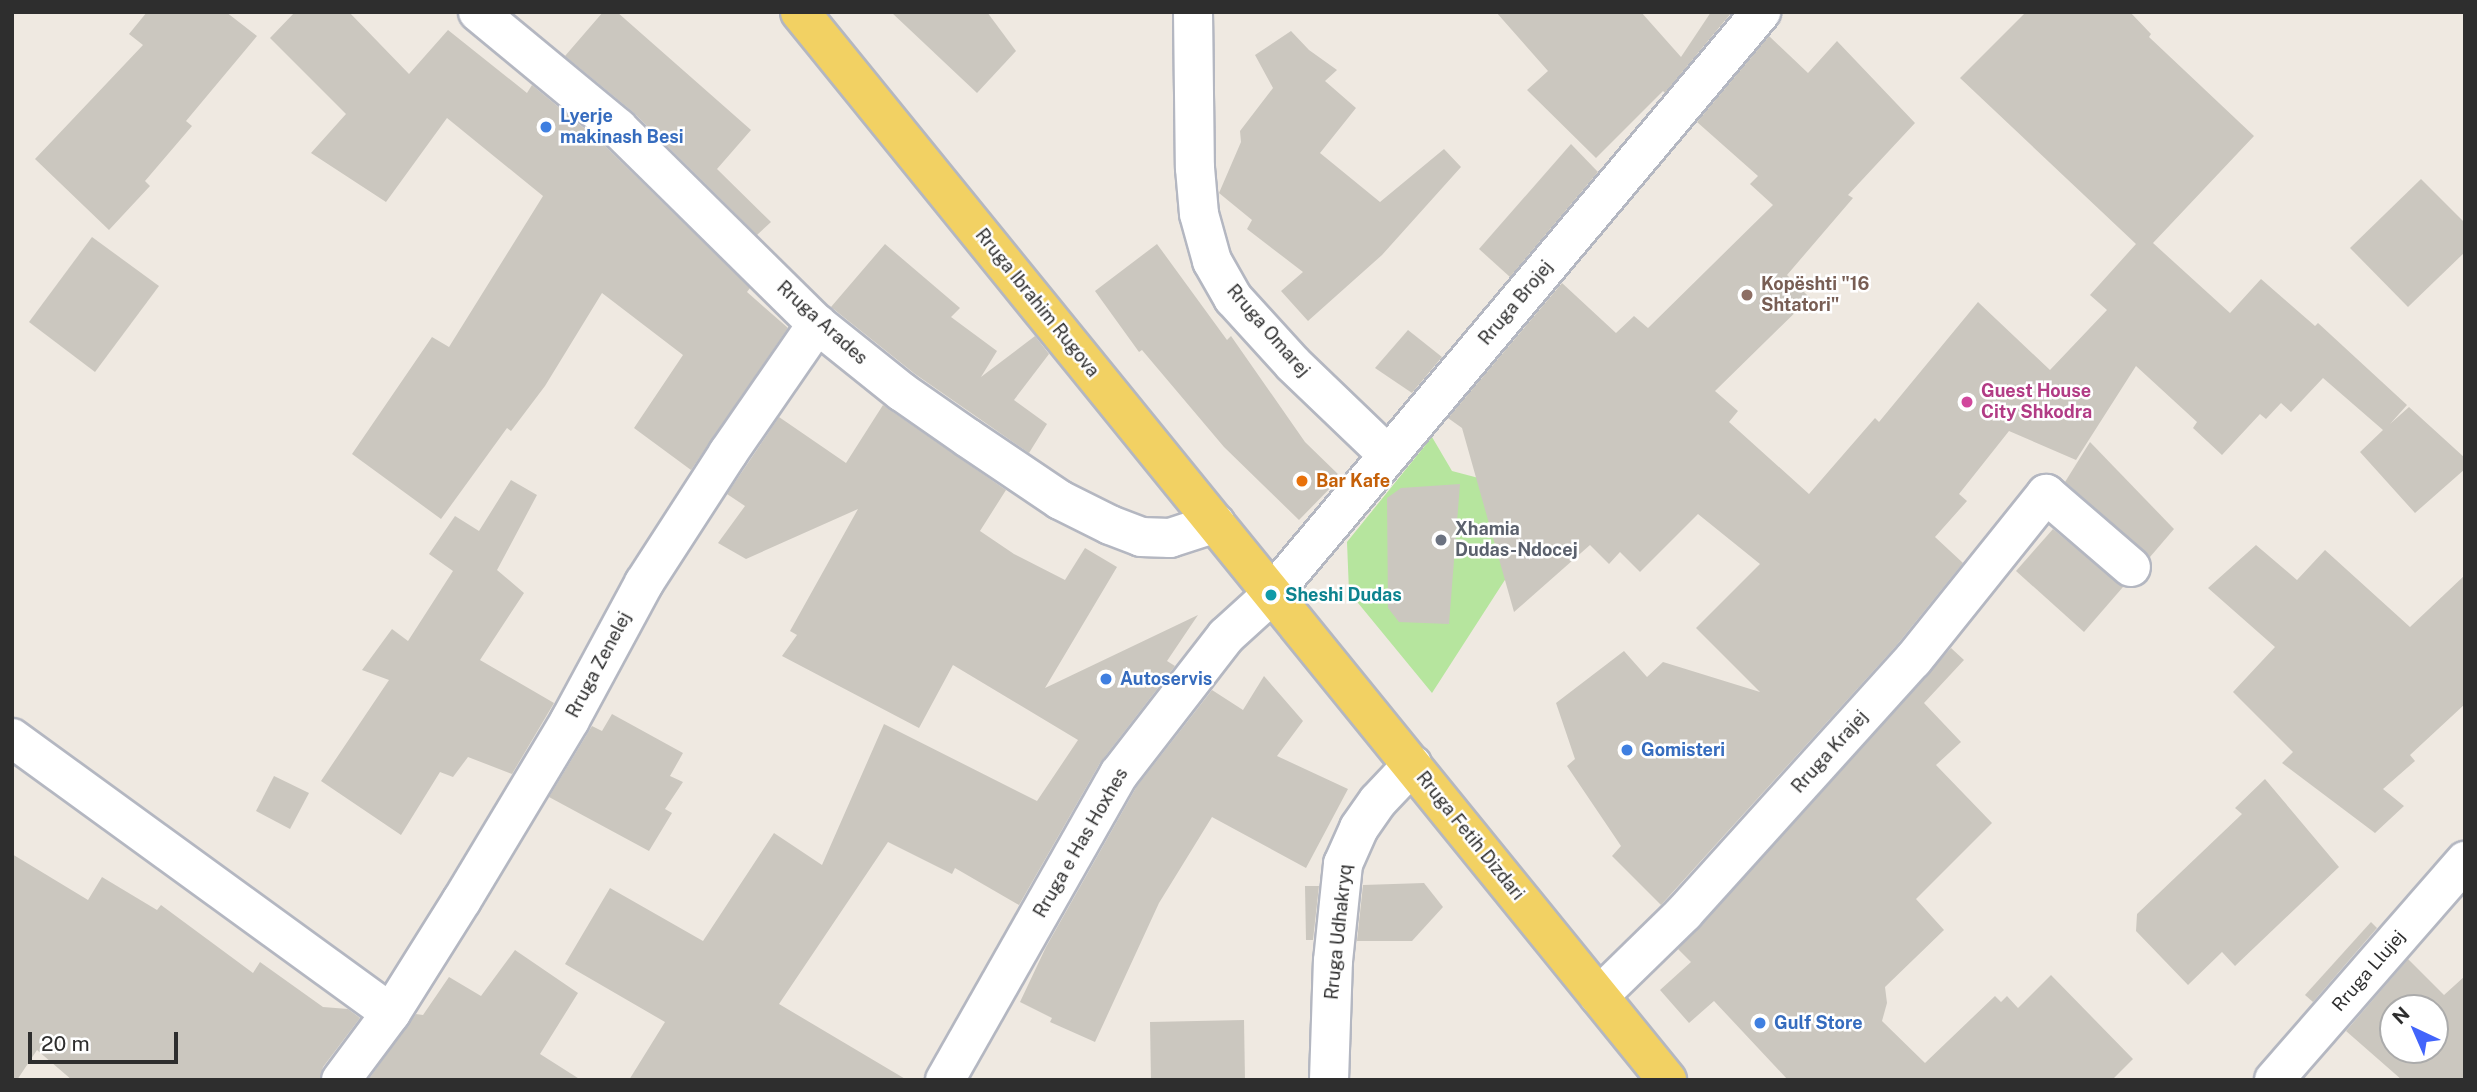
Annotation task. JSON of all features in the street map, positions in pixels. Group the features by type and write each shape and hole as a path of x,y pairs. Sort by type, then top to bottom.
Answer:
{"main road":[{"name":"Rruga Ibrahim Rugova","path":"800,12 1216,523 1271,595"},
{"name":"Rruga Fetih Dizdari","path":"1271,595 1667,1080"}],"street":[{"name":"Rruga Arades","path":"478,12 618,128 817,324 902,392 968,438 1060,500 1110,526 1141,537 1170,538 1216,523"},
{"name":"Rruga Omarej","path":"1193,12 1195,169 1199,214 1212,261 1233,298 1293,364 1388,455"},
{"name":"Rruga Brojej","path":"1271,595 1761,12"},
{"name":"Rruga Zenelej","path":"341,1080 391,1013 570,720 644,583 727,453 817,324"},
{"name":"Rruga Krajej","path":"1599,996 1684,913 1913,660 2046,494 2131,567"},
{"name":"Rruga e Has Hoxhes","path":"945,1080 1119,774 1226,636 1271,595"},
{"path":"12,738 150,835 391,1013"},
{"name":"Rruga Udhakryq","path":"1329,1080 1333,961 1343,864 1359,828 1378,801 1412,765"},
{"name":"Rruga Llujej","path":"2274,1080 2465,861"}],"green space":[{"path":"1432,437 1452,471 1490,481 1510,572 1432,693 1349,592 1347,542"}],"building":[{"path":"147,12 226,12 257,36 186,121 192,126 145,181 150,186 109,230 35,159 143,45 129,34"},
{"path":"295,12 349,12 409,74 448,30 527,93 532,85 603,144 750,288 747,292 788,328 691,470 634,428 683,355 602,293 545,386 511,431 507,428 441,519 352,454 432,337 449,347 543,196 447,118 386,202 311,153 346,114 270,38"},
{"path":"603,12 617,12 751,130 717,169 771,222 757,235 633,112 565,56"},
{"path":"891,12 987,12 1016,51 977,93"},
{"path":"1496,12 1641,12 1681,57 1711,12 1732,12 1665,93 1663,91 1596,158 1527,90 1548,71"},
{"path":"2026,12 2130,12 2151,34 2149,37 2254,136 2153,243 2230,313 2261,279 2315,326 2318,323 2407,405 2390,424 2409,407 2465,458 2465,469 2415,513 2360,452 2383,430 2323,378 2291,412 2281,403 2266,419 2260,414 2222,455 2193,428 2197,422 2136,366 2076,460 2009,431 1959,494 1967,501 1935,537 1963,563 1896,646 1661,905 1612,856 1621,846 1567,766 1575,759 1556,703 1624,651 1647,677 1663,662 1760,692 1696,628 1760,564 1698,514 1640,572 1620,552 1609,564 1590,545 1514,612 1462,428 1448,418 1562,283 1616,333 1634,316 1648,328 1773,205 1750,184 1758,176 1697,122 1769,36 1808,73 1837,41 1915,123 1848,195 1853,198 1787,275 1810,298 1715,391 1738,411 1729,422 1809,494 1875,418 1879,422 1978,302 2050,370 2107,310 2090,295 2136,244 1960,78"},
{"path":"1291,31 1309,50 1337,70 1325,81 1356,108 1320,153 1380,202 1444,149 1461,167 1382,255 1308,321 1281,291 1303,272 1247,229 1252,220 1219,193 1241,142 1240,131 1273,88 1255,55"},
{"path":"1571,144 1598,172 1510,277 1479,249"},
{"path":"2421,179 2465,223 2465,252 2408,307 2350,248"},
{"path":"92,237 159,286 95,372 29,322"},
{"path":"885,244 960,308 951,317 997,351 981,377 1035,336 1049,354 1014,400 1047,424 1029,453 915,374 831,307"},
{"path":"1157,244 1227,340 1231,336 1305,442 1341,477 1299,520 1224,447 1142,350 1139,352 1095,291"},
{"path":"1408,330 1442,357 1412,393 1375,368"},
{"path":"883,405 1006,490 980,531 1014,554 1065,580 1085,548 1117,567 1045,688 1198,615 1167,661 1175,666 1100,763 1019,905 955,868 952,874 888,842 779,1004 907,1080 629,1080 665,1022 565,964 610,888 703,941 774,833 822,865 884,724 1037,801 1078,740 953,665 919,728 782,656 797,635 790,631 858,509 746,559 718,543 745,506 727,494 779,417 846,463"},
{"path":"2090,442 2174,529 2150,557 2065,482"},
{"path":"511,480 537,495 497,570 524,593 480,660 554,703 512,774 468,757 453,777 440,772 401,835 321,781 389,680 362,670 392,629 408,641 453,571 429,554 455,516 479,531"},
{"name":"Xhamia Dudas-Ndocej","path":"1460,484 1449,624 1399,622 1388,608 1387,498 1401,488"},
{"path":"2053,529 2123,587 2084,632 2016,571"},
{"path":"2256,545 2297,580 2325,550 2410,627 2465,575 2465,704 2410,755 2415,761 2383,789 2404,806 2375,833 2282,763 2293,752 2233,692 2275,647 2208,588"},
{"path":"1951,648 1964,660 1924,703 1961,742 1936,765 1992,823 1916,899 1944,930 1885,987 1887,1003 1882,1021 1925,1063 1995,996 2001,1002 2007,996 2018,1008 2051,975 2133,1059 2112,1080 1788,1080 1714,1001 1689,1023 1660,990 1691,962 1678,949"},
{"path":"1264,676 1303,721 1277,756 1348,789 1306,868 1212,817 1159,903 1095,1042 1050,1022 1052,1018 1020,1002 1046,947 1137,786 1212,690 1243,710"},
{"path":"612,714 683,753 670,776 683,782 665,809 672,813 649,851 549,797 592,726 602,731"},
{"path":"274,776 309,793 290,829 256,811"},
{"path":"2265,779 2339,867 2235,966 2222,952 2188,985 2136,931 2137,914 2242,814 2235,808"},
{"path":"12,854 88,900 102,877 157,910 161,905 253,973 260,962 323,1007 348,1009 360,1018 323,1067 320,1080 72,1080 37,1050 17,1080 12,1080"},
{"path":"1424,883 1443,907 1412,941 1357,941 1363,885"},
{"path":"1305,886 1319,886 1313,940 1306,940"},
{"path":"2371,922 2377,928 2313,1002 2305,995"},
{"path":"515,950 578,993 540,1054 581,1080 368,1080 416,1014 423,1015 449,977 481,996"},
{"path":"2408,959 2443,994 2379,994 2379,1060 2346,1031"},
{"path":"2465,976 2465,1080 2402,1080 2384,1064 2449,1064 2449,994 2445,994"},
{"path":"1244,1020 1245,1080 1151,1080 1150,1022"}],"place":[{"name":"Lyerje makinash Besi","path":"546,127"},
{"name":"Kopështi \"16 Shtatori\"","path":"1747,295"},
{"name":"Guest House City Shkodra","path":"1967,402"},
{"name":"Bar Kafe","path":"1302,481"},
{"name":"Xhamia Dudas-Ndocej","path":"1441,540"},
{"name":"Sheshi Dudas","path":"1271,595"},
{"name":"Autoservis","path":"1106,679"},
{"name":"Gomisteri","path":"1627,750"},
{"name":"Gulf Store","path":"1760,1023"}]}
